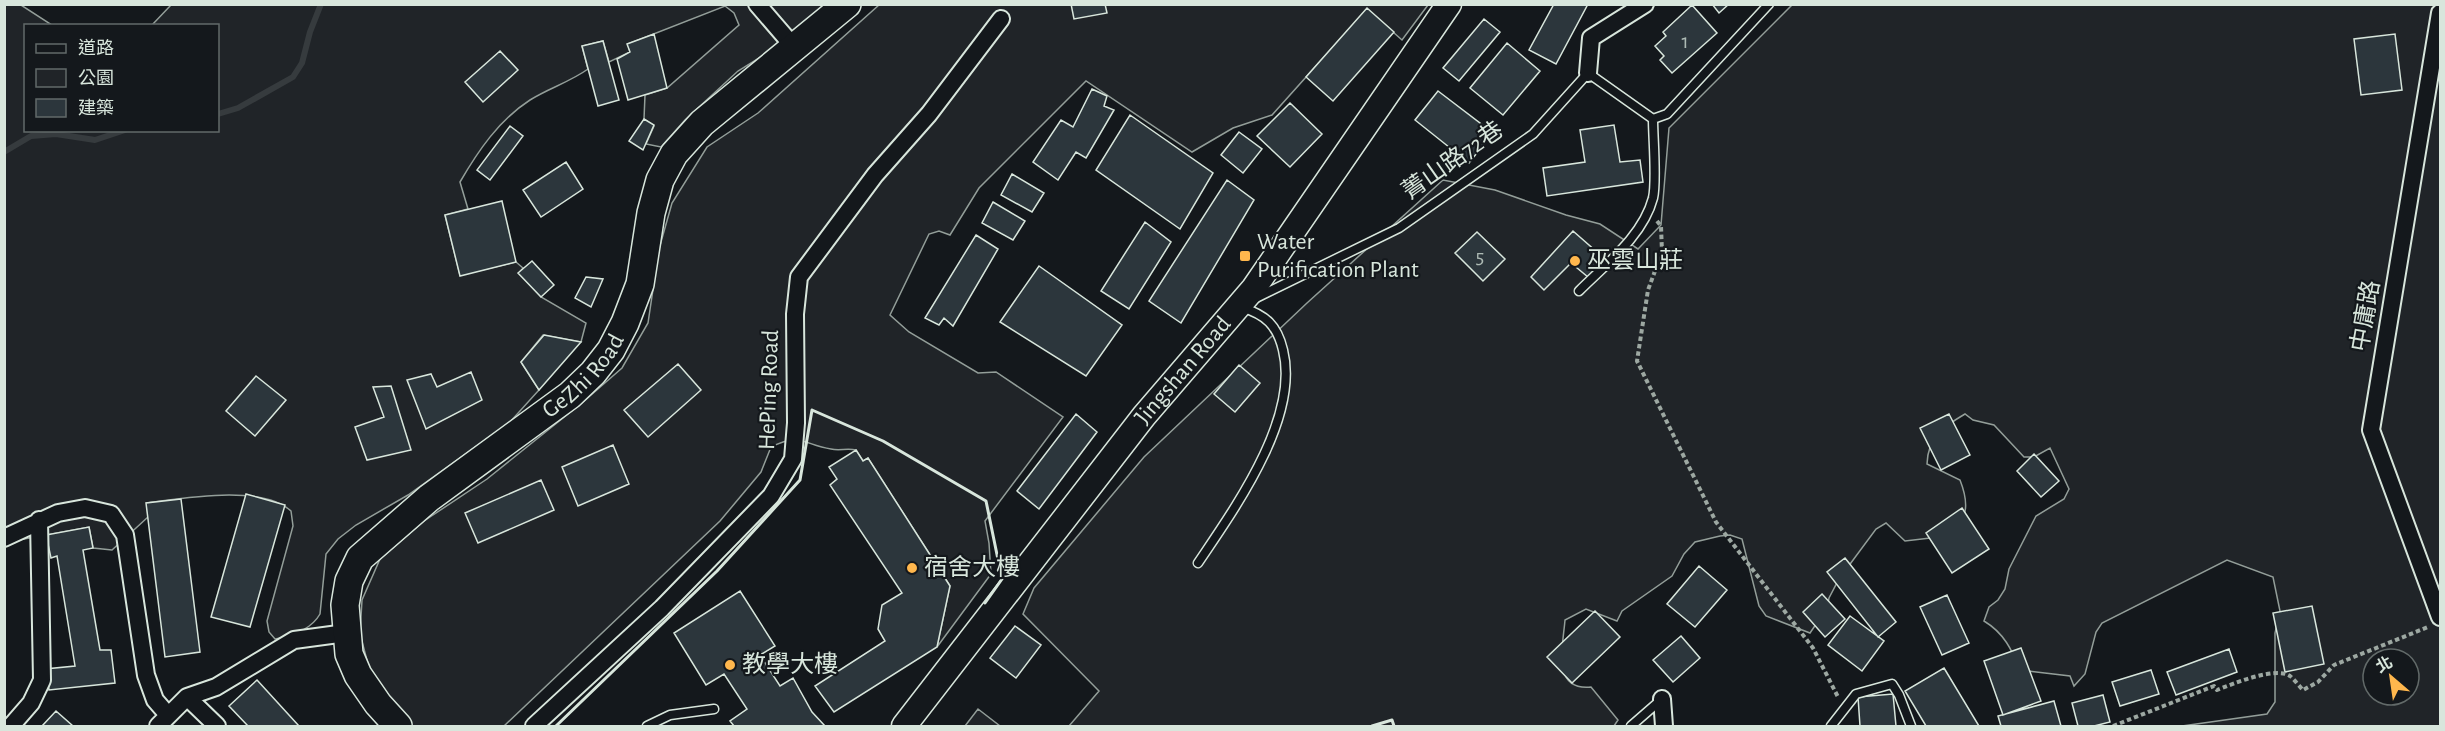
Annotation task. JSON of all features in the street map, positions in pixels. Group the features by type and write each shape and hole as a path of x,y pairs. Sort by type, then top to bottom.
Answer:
{"main road":[{"name":"GeZhi Road","path":"398,726 378,704 358,675 349,654 345,605 349,581 360,558 429,498 570,395 593,373 611,350 625,323 639,284 651,213 660,180 674,154 702,123 847,4"}],"street":[{"path":"757,4 794,47"},
{"name":"Jingshan Road","path":"904,726 1144,416 1254,288 1449,4"},
{"path":"1588,73 1591,38 1645,4"},
{"name":"中庸路","path":"2434,622 2371,430 2440,13"},
{"name":"HePing Road","path":"536,726 662,608 771,496 793,459 796,423 795,314 799,277 875,175 928,114 1001,19"},
{"path":"4,538 58,513 85,508 111,514 125,535 146,675 163,721 187,697 216,687 294,640 346,633"},
{"path":"11,726 31,703 42,680 39,520"},
{"path":"187,697 217,726"},
{"path":"1662,699 1664,726"}],"lane":[{"path":"1653,118 1666,114 1769,4"},
{"name":"菁山路72巷","path":"1238,306 1399,228 1533,134 1588,73"},
{"path":"1588,73 1653,118"},
{"path":"1579,291 1640,229 1647,213 1654,196 1653,118"},
{"path":"1198,563 1255,472 1279,418 1286,394 1287,366 1279,333 1259,313 1238,306"},
{"path":"1832,726 1842,716 1856,694 1892,684 1899,694 1911,726"},
{"path":"1631,726 1662,699"},
{"path":"647,726 670,715 714,708"}],"path":[{"path":"1647,213 1660,224 1662,252 1648,290 1637,361 1716,522 1814,648 1840,702 1842,716"},
{"path":"2113,726 2214,686 2217,690 2254,676 2281,673 2290,675 2303,690 2318,682 2334,665 2434,622"}],"green space":[{"path":"4,5 21,5 50,24 24,24 24,132 219,132 219,24 153,24 171,5 833,5 806,29 738,71 685,120 661,147 646,144 654,126 644,119 645,95 667,88 739,25 734,13 725,6 628,44 630,52 609,62 603,41 582,46 588,69 530,100 499,127 474,159 460,182 468,209 445,215 460,275 516,262 523,268 519,273 541,297 586,323 581,342 543,335 521,362 539,390 510,422 408,495 356,525 338,539 326,554 320,614 312,624 288,636 275,639 269,632 267,621 293,526 291,511 278,503 261,498 222,495 147,503 148,517 112,550 93,548 89,527 24,539 5,538"},
{"path":"879,5 1428,5 1402,40 1367,9 1272,115 1233,128 1192,152 1086,81 979,188 950,235 939,231 929,234 890,315 909,332 978,373 996,372 1063,417 985,521 991,574 937,647 950,586 868,458 863,461 856,450 834,450 802,441 789,440 771,447 761,472 720,521 504,726 412,726 387,700 372,679 360,634 362,600 380,559 424,521 487,479 622,368 648,323 659,249 672,203 707,147 758,113"},
{"path":"1792,5 2440,5 2440,726 2182,726 2267,714 2275,702 2275,633 2280,611 2273,577 2227,560 2102,623 2096,632 2085,674 2074,686 2070,676 2020,670 2006,642 1984,621 1989,607 1998,600 2005,589 2009,569 2036,516 2064,499 2069,489 2050,448 2034,457 2024,457 1994,425 1973,420 1965,414 1938,433 1930,446 1927,464 1960,480 1966,508 1956,535 1905,541 1886,523 1876,529 1839,579 1829,598 1827,608 1810,633 1766,616 1759,606 1742,539 1730,535 1695,542 1684,554 1672,576 1622,611 1617,621 1586,609 1565,620 1562,665 1565,674 1570,682 1578,686 1591,687 1618,720 1614,726 1069,726 1099,691 1023,614 1034,588 1144,457 1307,303 1443,180 1495,190 1566,215 1600,224 1638,249 1661,225 1669,128"},
{"path":"978,709 1000,726 965,726"}],"building":[{"path":"1071,4 1105,4 1107,13 1074,19"},
{"path":"1554,4 1588,4 1556,64 1529,50"},
{"path":"1712,4 1729,4 1719,13"},
{"path":"1692,5 1717,33 1672,73 1660,60 1664,56 1655,46 1666,36 1663,32"},
{"path":"1367,8 1394,32 1333,101 1306,77"},
{"path":"1484,19 1500,32 1459,81 1443,68"},
{"path":"654,34 667,88 628,100 617,59 630,52 627,44"},
{"path":"2395,34 2402,90 2361,95 2354,39"},
{"path":"603,41 619,100 598,106 582,46"},
{"path":"1507,43 1540,71 1503,115 1470,88"},
{"path":"500,51 518,70 483,102 465,82"},
{"path":"1092,89 1107,96 1104,106 1114,110 1086,158 1076,152 1058,180 1033,162 1061,120 1073,127"},
{"path":"1438,91 1493,133 1469,163 1415,120"},
{"path":"1290,103 1322,134 1290,167 1257,136"},
{"path":"1130,115 1213,173 1180,229 1096,170"},
{"path":"644,119 654,125 643,150 629,141"},
{"path":"1614,125 1620,162 1640,160 1643,182 1547,196 1543,168 1585,162 1580,130"},
{"path":"510,126 523,136 490,180 477,170"},
{"path":"1239,132 1262,149 1243,173 1221,155"},
{"path":"566,162 583,189 541,217 523,190"},
{"path":"1012,174 1044,193 1032,212 1001,195"},
{"path":"1227,180 1254,200 1181,323 1149,301"},
{"path":"502,201 516,262 460,276 445,215"},
{"path":"993,202 1025,221 1013,240 982,223"},
{"path":"1145,222 1171,242 1129,309 1101,291"},
{"name":"巫雲山莊","path":"1573,231 1605,259 1588,277 1571,263 1544,290 1531,277"},
{"path":"1477,232 1505,259 1483,281 1455,253"},
{"path":"976,235 998,249 953,326 944,318 939,325 925,318"},
{"path":"532,261 554,285 541,297 518,273"},
{"path":"1039,266 1122,325 1086,376 1000,322"},
{"path":"586,277 603,279 591,307 575,298"},
{"path":"544,335 581,342 539,390 521,362"},
{"path":"678,364 701,390 648,437 624,410"},
{"path":"1239,365 1260,383 1235,412 1214,394"},
{"path":"471,372 482,400 426,429 407,380 431,374 437,387"},
{"path":"256,376 286,400 255,436 226,411"},
{"path":"391,386 411,450 367,460 355,427 384,417 373,387"},
{"path":"1076,414 1097,432 1039,509 1017,491"},
{"path":"1949,414 1970,455 1941,470 1920,428"},
{"path":"613,445 629,484 578,506 562,467"},
{"name":"宿舍大樓","path":"856,450 863,461 868,458 950,586 937,647 834,712 815,686 885,641 878,629 882,605 902,593 830,485 837,479 829,467"},
{"path":"2034,454 2059,481 2041,497 2017,471"},
{"path":"541,480 554,510 478,543 465,513"},
{"path":"246,494 285,505 250,627 211,617"},
{"path":"181,499 200,652 165,657 146,503"},
{"path":"1962,508 1989,549 1952,573 1926,533"},
{"path":"89,527 93,548 83,550 100,650 111,650 115,683 49,690 45,669 75,666 57,556 51,558 46,535"},
{"path":"1845,558 1896,622 1878,637 1827,572"},
{"path":"1699,566 1727,590 1695,627 1667,604"},
{"name":"教學大樓","path":"740,591 775,646 760,655 780,686 793,678 812,712 825,726 734,726 730,721 747,709 724,674 706,685 674,633"},
{"path":"1822,594 1845,619 1825,637 1803,612"},
{"path":"1947,595 1969,643 1942,655 1920,607"},
{"path":"2312,606 2324,664 2285,672 2273,613"},
{"path":"1595,611 1620,637 1572,683 1547,657"},
{"path":"1850,616 1884,641 1862,671 1828,645"},
{"path":"1015,626 1041,645 1016,678 990,658"},
{"path":"1681,636 1700,658 1673,682 1653,660"},
{"path":"2021,648 2041,701 2003,715 1984,661"},
{"path":"2229,649 2237,672 2176,695 2167,672"},
{"path":"1944,668 1979,726 1926,726 1905,691"},
{"path":"2151,670 2159,694 2120,706 2112,682"},
{"path":"257,680 299,726 248,726 229,706"},
{"path":"1893,694 1896,726 1860,726 1858,697"},
{"path":"2103,695 2110,722 2094,726 2078,726 2072,703"},
{"path":"2054,701 2061,726 2001,726 1998,716"},
{"path":"56,711 73,726 42,726"}],"waterway":[{"path":"219,114 238,108 293,77 302,63 310,32 321,4"},
{"path":"4,152 31,136 56,134 95,140 119,132"}],"wall":[{"path":"556,726 717,571 800,480 812,410 883,441 986,501 1002,579 985,603"},
{"path":"1372,726 1392,720 1394,726"}],"place":[{"name":"Water Purification Plant","path":"1245,256"},
{"name":"巫雲山莊","path":"1575,261"},
{"name":"宿舍大樓","path":"912,568"},
{"name":"教學大樓","path":"730,665"}]}
